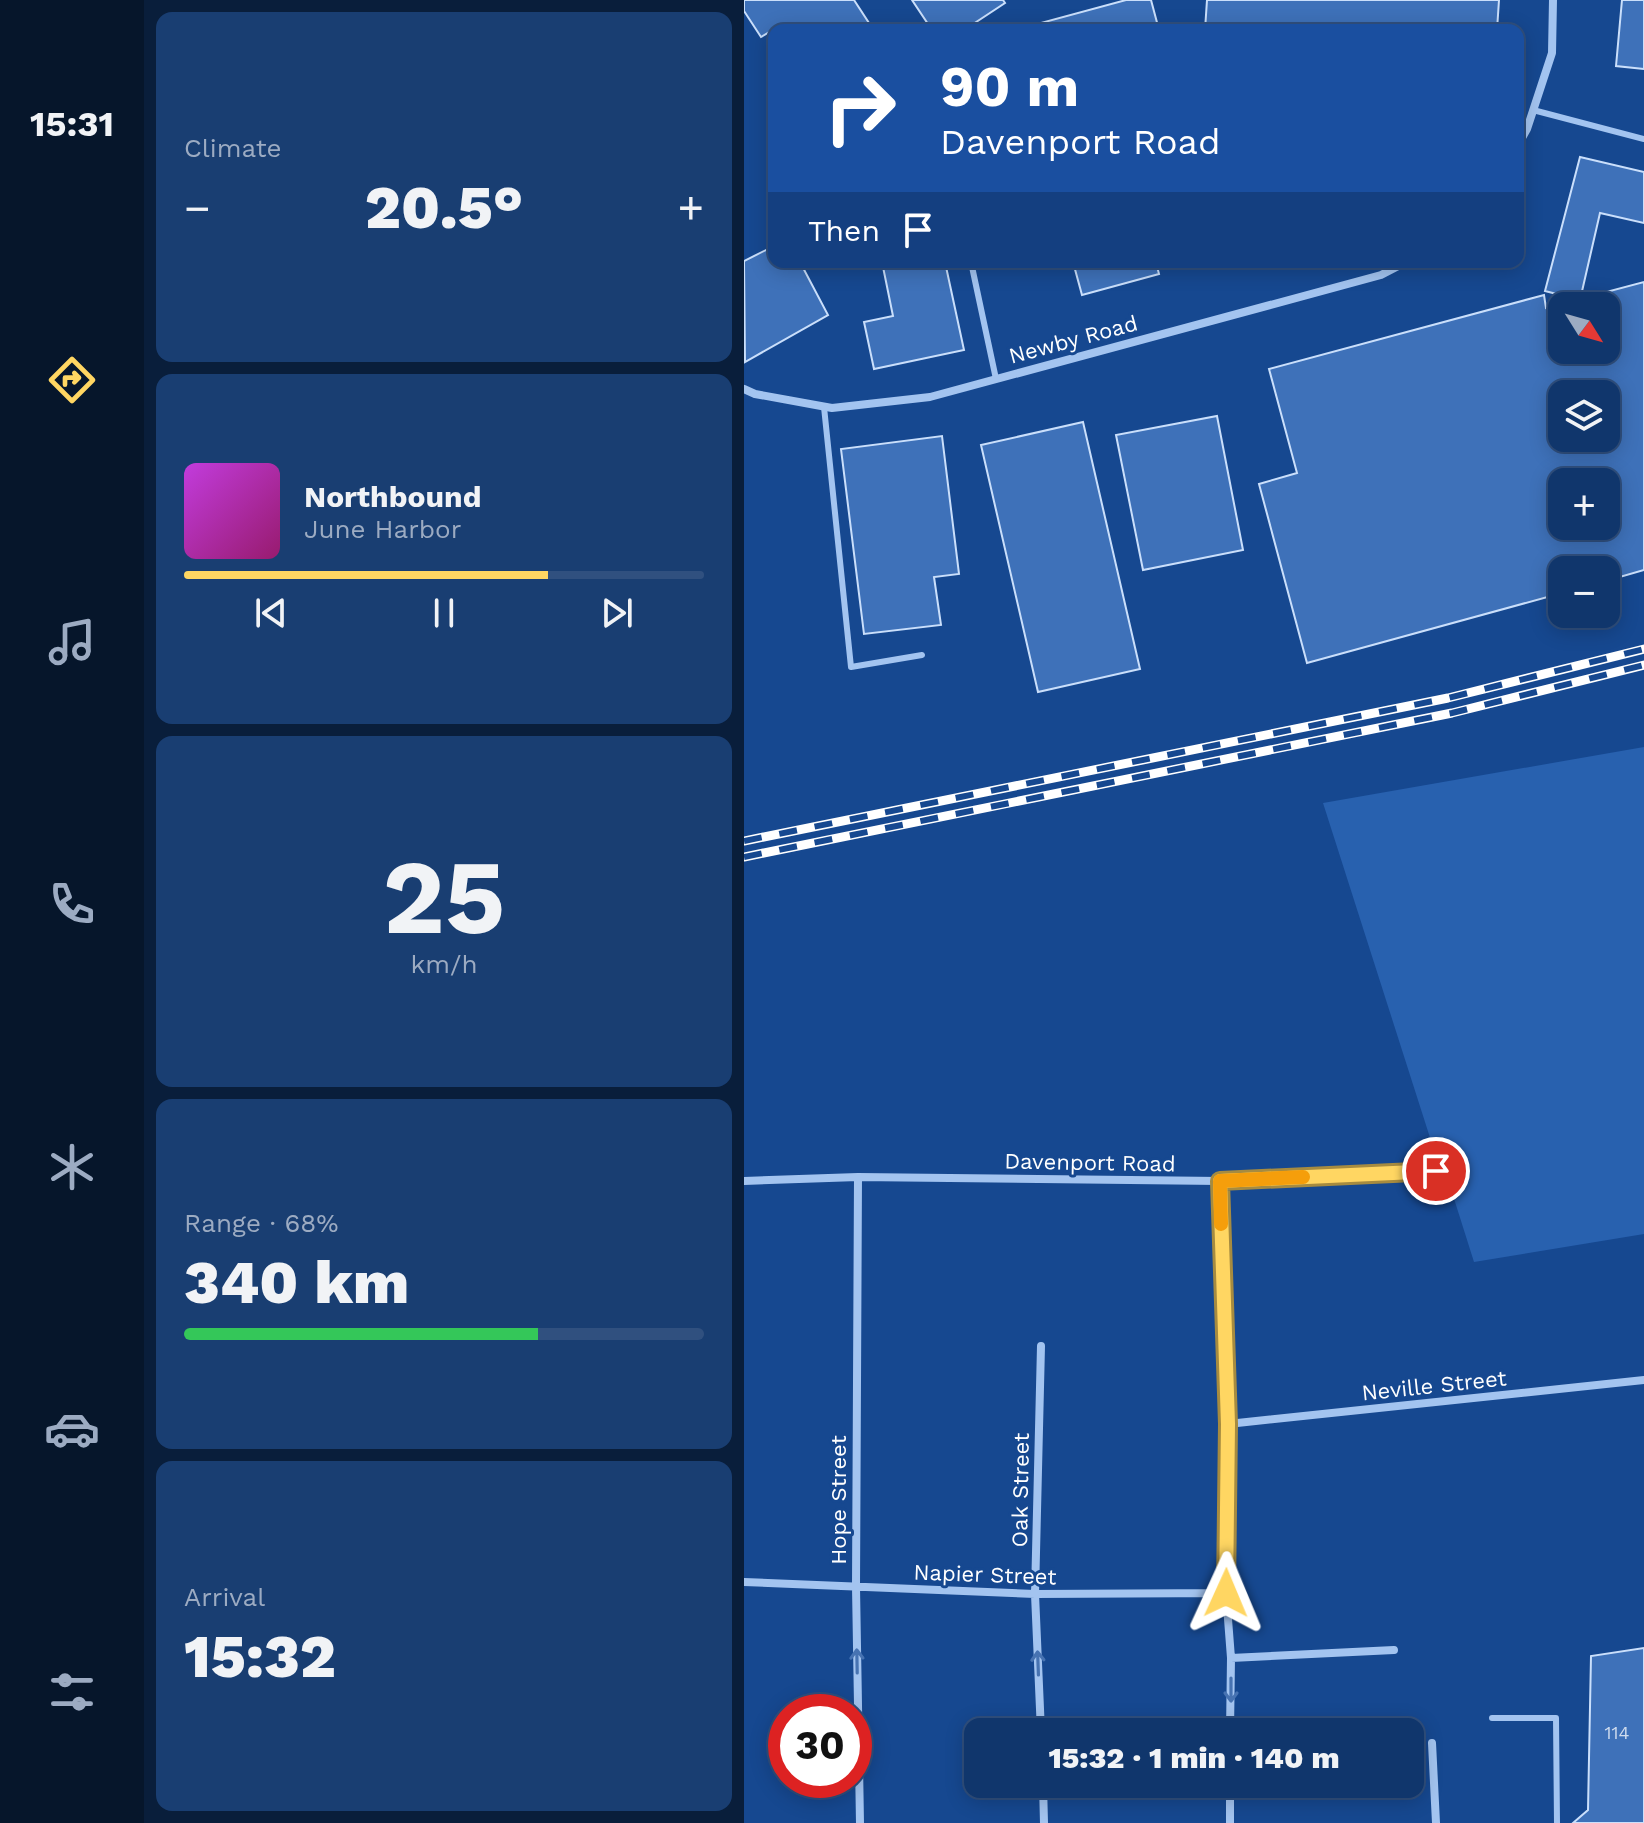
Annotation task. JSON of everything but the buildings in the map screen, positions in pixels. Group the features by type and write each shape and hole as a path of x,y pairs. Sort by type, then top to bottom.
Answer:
{"street":[{"path":"1524,131 1552,53 1553,0"},
{"name":"Newby Road","path":"744,389 755,394 824,407 930,397 1381,275 1394,268"},
{"name":"Davenport Road","path":"744,1181 858,1177 1220,1181 1436,1171"},
{"name":"Hope Street","path":"858,1177 856,1587 860,1823"},
{"path":"1220,1181 1228,1424 1226,1593 1231,1658 1230,1718"},
{"name":"Oak Street","path":"1040,1718 1035,1594 1041,1346"},
{"name":"Neville Street","path":"1228,1424 1644,1381"},
{"name":"Napier Street","path":"744,1582 1035,1594 1226,1593"},
{"path":"1231,1658 1394,1650"},
{"path":"1432,1743 1436,1823"},
{"path":"1043,1798 1044,1823"},
{"path":"1230,1798 1230,1823"}],"lane":[{"path":"1533,110 1644,139"},
{"path":"972,268 996,379"},
{"path":"824,407 851,667 922,655"},
{"path":"1492,1718 1556,1718 1557,1823"}],"shaded area":[{"path":"1644,747 1644,1234 1474,1262 1450,1186 1433,1147 1323,803"}],"railway":[{"path":"744,841 1448,698 1644,649"},
{"path":"744,857 1452,713 1644,665"}],"slow traffic":[{"path":"1221,1224 1220,1181 1303,1177"}],"route":[{"path":"1226,1593 1228,1424 1220,1181 1436,1171"}]}
